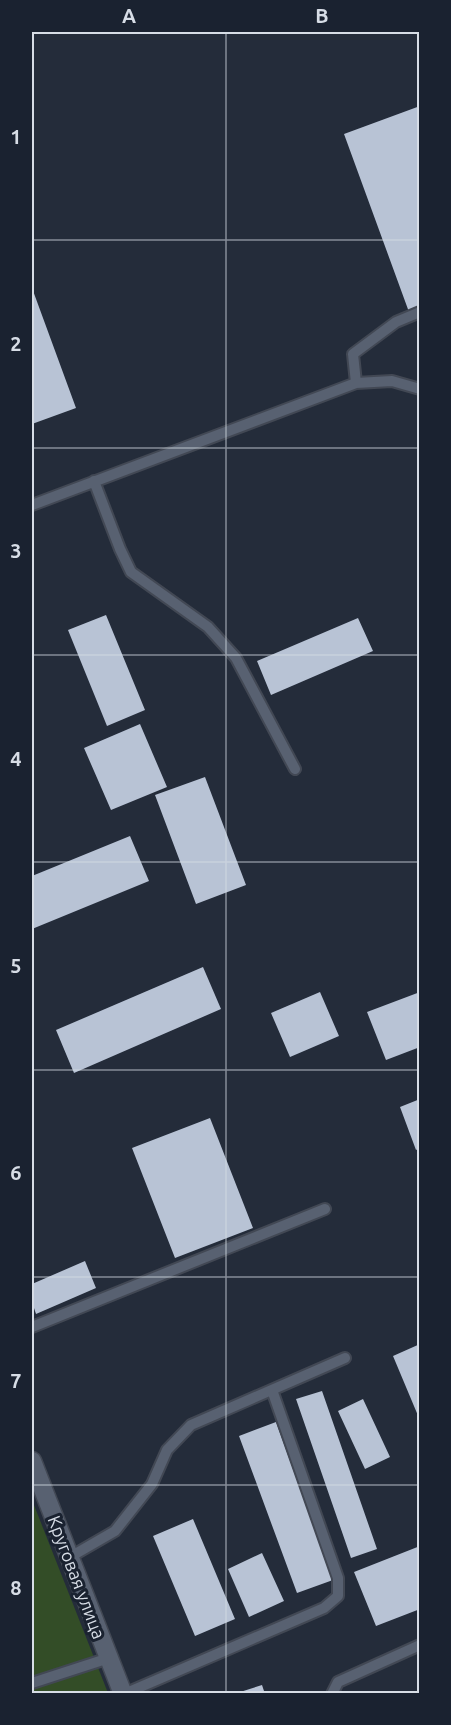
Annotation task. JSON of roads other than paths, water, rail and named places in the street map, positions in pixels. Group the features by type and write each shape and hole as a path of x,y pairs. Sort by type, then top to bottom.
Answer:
{"street":[{"name":"Круговая улица","path":"32,1461 123,1694"}],"lane":[{"path":"356,383 353,354 396,322 420,312"},
{"path":"32,504 356,383 392,381 420,389"},
{"path":"94,481 131,572 208,627 236,658 295,770"},
{"path":"32,1328 325,1209"},
{"path":"70,1557 115,1531 152,1484 167,1450 191,1425 345,1358"},
{"path":"123,1694 324,1608 338,1596 338,1578 272,1390"},
{"path":"332,1694 338,1682 420,1645"},
{"path":"32,1683 109,1658"}]}
